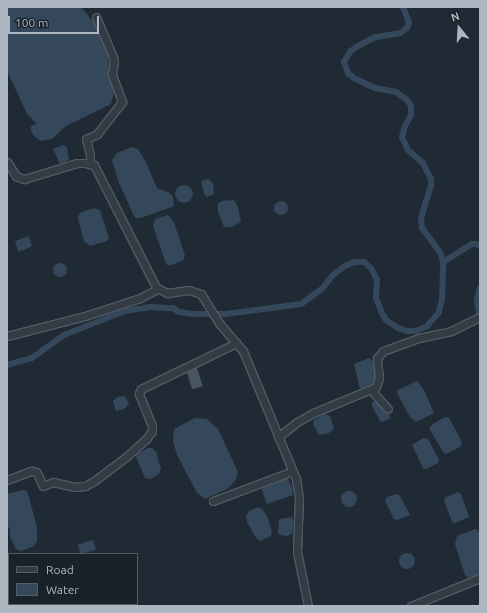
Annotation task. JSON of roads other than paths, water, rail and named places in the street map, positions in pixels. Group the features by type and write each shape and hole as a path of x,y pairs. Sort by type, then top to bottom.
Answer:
{"street":[{"path":"96,17 114,57 112,74 122,102 97,134 86,139 90,155 90,163 97,170 158,289 170,293 193,290 201,294 218,321 246,357 293,472 298,492 298,559 308,606"},
{"path":"7,162 16,176 24,179 77,163 90,163"},
{"path":"7,336 85,316 140,298 158,289"},
{"path":"278,437 297,422 313,413 371,390 379,383 377,358 383,351 466,325 480,317"},
{"path":"7,480 31,472 36,472 43,486 53,482 79,486 94,481 131,452 152,431 152,426 139,394 141,389 236,343"},
{"path":"371,390 388,409"},
{"path":"213,502 293,472"},
{"path":"411,606 480,578"}],"water":[{"path":"7,7 81,7 96,25 108,54 109,74 114,93 111,104 66,126 52,139 41,141 35,137 31,131 31,126 37,124 27,114 7,71"},
{"path":"63,145 67,147 69,160 60,164 53,149"},
{"path":"132,147 138,149 146,162 157,188 170,193 173,197 174,206 141,218 136,218 134,216 119,183 112,160 117,153"},
{"path":"208,179 213,183 214,194 207,197 204,194 201,181"},
{"path":"184,185 190,188 193,194 190,200 184,203 178,200 175,194 178,188"},
{"path":"234,200 238,207 241,222 232,227 224,227 218,212 218,204 222,201"},
{"path":"278,201 284,201 288,205 288,211 284,215 278,215 274,211 274,205"},
{"path":"94,208 100,210 109,238 107,241 90,246 84,241 78,219 79,214"},
{"path":"168,215 174,222 185,256 183,260 172,265 167,265 165,261 153,226 155,219"},
{"path":"29,236 32,246 18,251 15,241"},
{"path":"57,263 63,263 67,267 67,273 63,277 57,277 53,273 53,267"},
{"path":"369,358 373,361 376,380 370,386 360,389 354,364"},
{"path":"417,381 424,390 434,413 416,422 410,417 397,393 398,390"},
{"path":"125,396 129,404 124,409 116,411 113,401 117,397"},
{"path":"378,399 382,402 391,418 383,422 380,421 372,406 372,402"},
{"path":"325,414 330,416 334,429 329,433 319,435 313,424 314,420"},
{"path":"445,417 449,418 462,442 460,447 446,454 443,452 429,428"},
{"path":"195,418 207,419 218,429 238,472 235,481 227,489 205,499 197,493 177,455 173,442 174,429"},
{"path":"423,438 428,439 439,460 438,463 426,469 423,468 412,445"},
{"path":"148,448 152,448 156,452 161,469 159,474 151,479 145,478 136,457 137,454"},
{"path":"287,477 292,487 293,495 267,504 261,488"},
{"path":"26,490 29,497 37,528 37,542 32,547 21,551 16,549 10,537 10,529 7,525 7,494"},
{"path":"349,491 355,493 357,499 355,505 349,507 343,505 341,499 343,493"},
{"path":"458,492 461,494 469,517 455,523 452,522 444,500 446,497"},
{"path":"397,494 400,496 410,515 397,520 394,519 385,501 387,497"},
{"path":"258,507 262,509 267,516 272,531 271,536 260,541 256,538 247,522 246,516 249,511"},
{"path":"292,517 294,522 292,534 287,536 280,535 278,533 279,519"},
{"path":"477,529 480,535 480,574 469,578 465,575 455,544 457,536"},
{"path":"93,540 96,550 80,553 78,545"},
{"path":"404,553 410,553 415,558 413,567 410,569 404,569 399,564 399,558"}],"waterway":[{"path":"7,365 32,358 64,335 125,311 151,307 173,308 179,312 193,314 225,314 301,304 322,289 332,276 345,266 354,262 364,262 371,268 377,280 376,298 386,320 398,328 407,331 416,331 427,326 439,312 442,299 443,262 441,254 422,228 421,218 431,186 431,179 423,163 408,150 402,137 405,126 411,115 411,106 407,100 396,92 375,88 354,78 348,73 344,62 350,52 356,47 376,37 400,33 407,28 409,22 403,7"},
{"path":"443,262 472,244 480,246"},
{"path":"480,288 477,301 480,317"}]}
